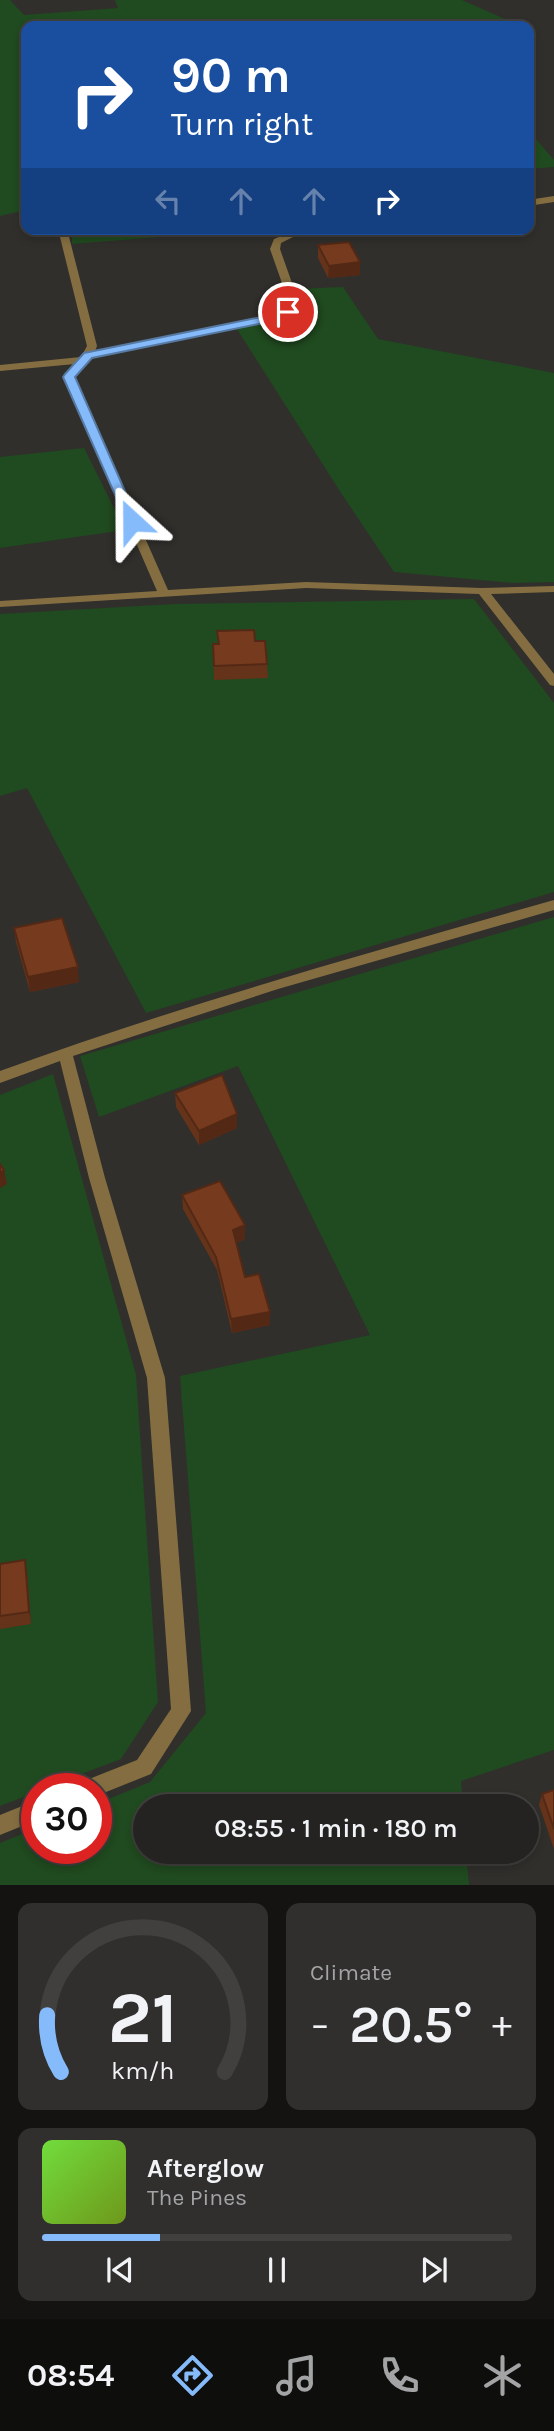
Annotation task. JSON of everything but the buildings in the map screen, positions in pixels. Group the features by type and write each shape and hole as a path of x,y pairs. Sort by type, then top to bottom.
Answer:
{"street":[{"path":"534,202 554,200"},
{"path":"64,235 92,346 86,358 69,377 164,593"},
{"path":"0,368 86,358 279,317 288,312 293,300 275,249 277,241 291,235"},
{"path":"0,604 306,585 482,591 554,589"},
{"path":"482,591 554,682"},
{"path":"0,1077 65,1052 319,972 554,905"},
{"path":"65,1052 97,1178 156,1378 181,1711 144,1767 112,1780"},
{"path":"0,1825 21,1816"}],"green space":[{"path":"0,0 10,0 24,15 118,8 115,0 462,0 510,21 21,21 21,211 0,216"},
{"path":"534,137 554,160 554,167 534,169"},
{"path":"72,235 185,235 72,244"},
{"path":"343,287 378,339 554,373 554,582 513,583 394,572 237,329 298,313 299,300 295,289"},
{"path":"84,448 125,530 0,548 0,457"},
{"path":"474,599 554,703 554,892 146,1013 27,788 0,796 0,614 174,604"},
{"path":"554,917 554,1750 461,1781 462,1794 133,1794 133,1864 467,1864 469,1885 0,1885 0,1843 21,1834 21,1864 112,1864 112,1797 150,1782 206,1713 180,1376 370,1335 238,1066 99,1117 80,1056"},
{"path":"53,1074 136,1375 158,1702 121,1759 84,1773 21,1773 21,1798 0,1806 0,1095"}],"route":[{"path":"132,521 69,377 88,355 279,317 288,312"}]}
